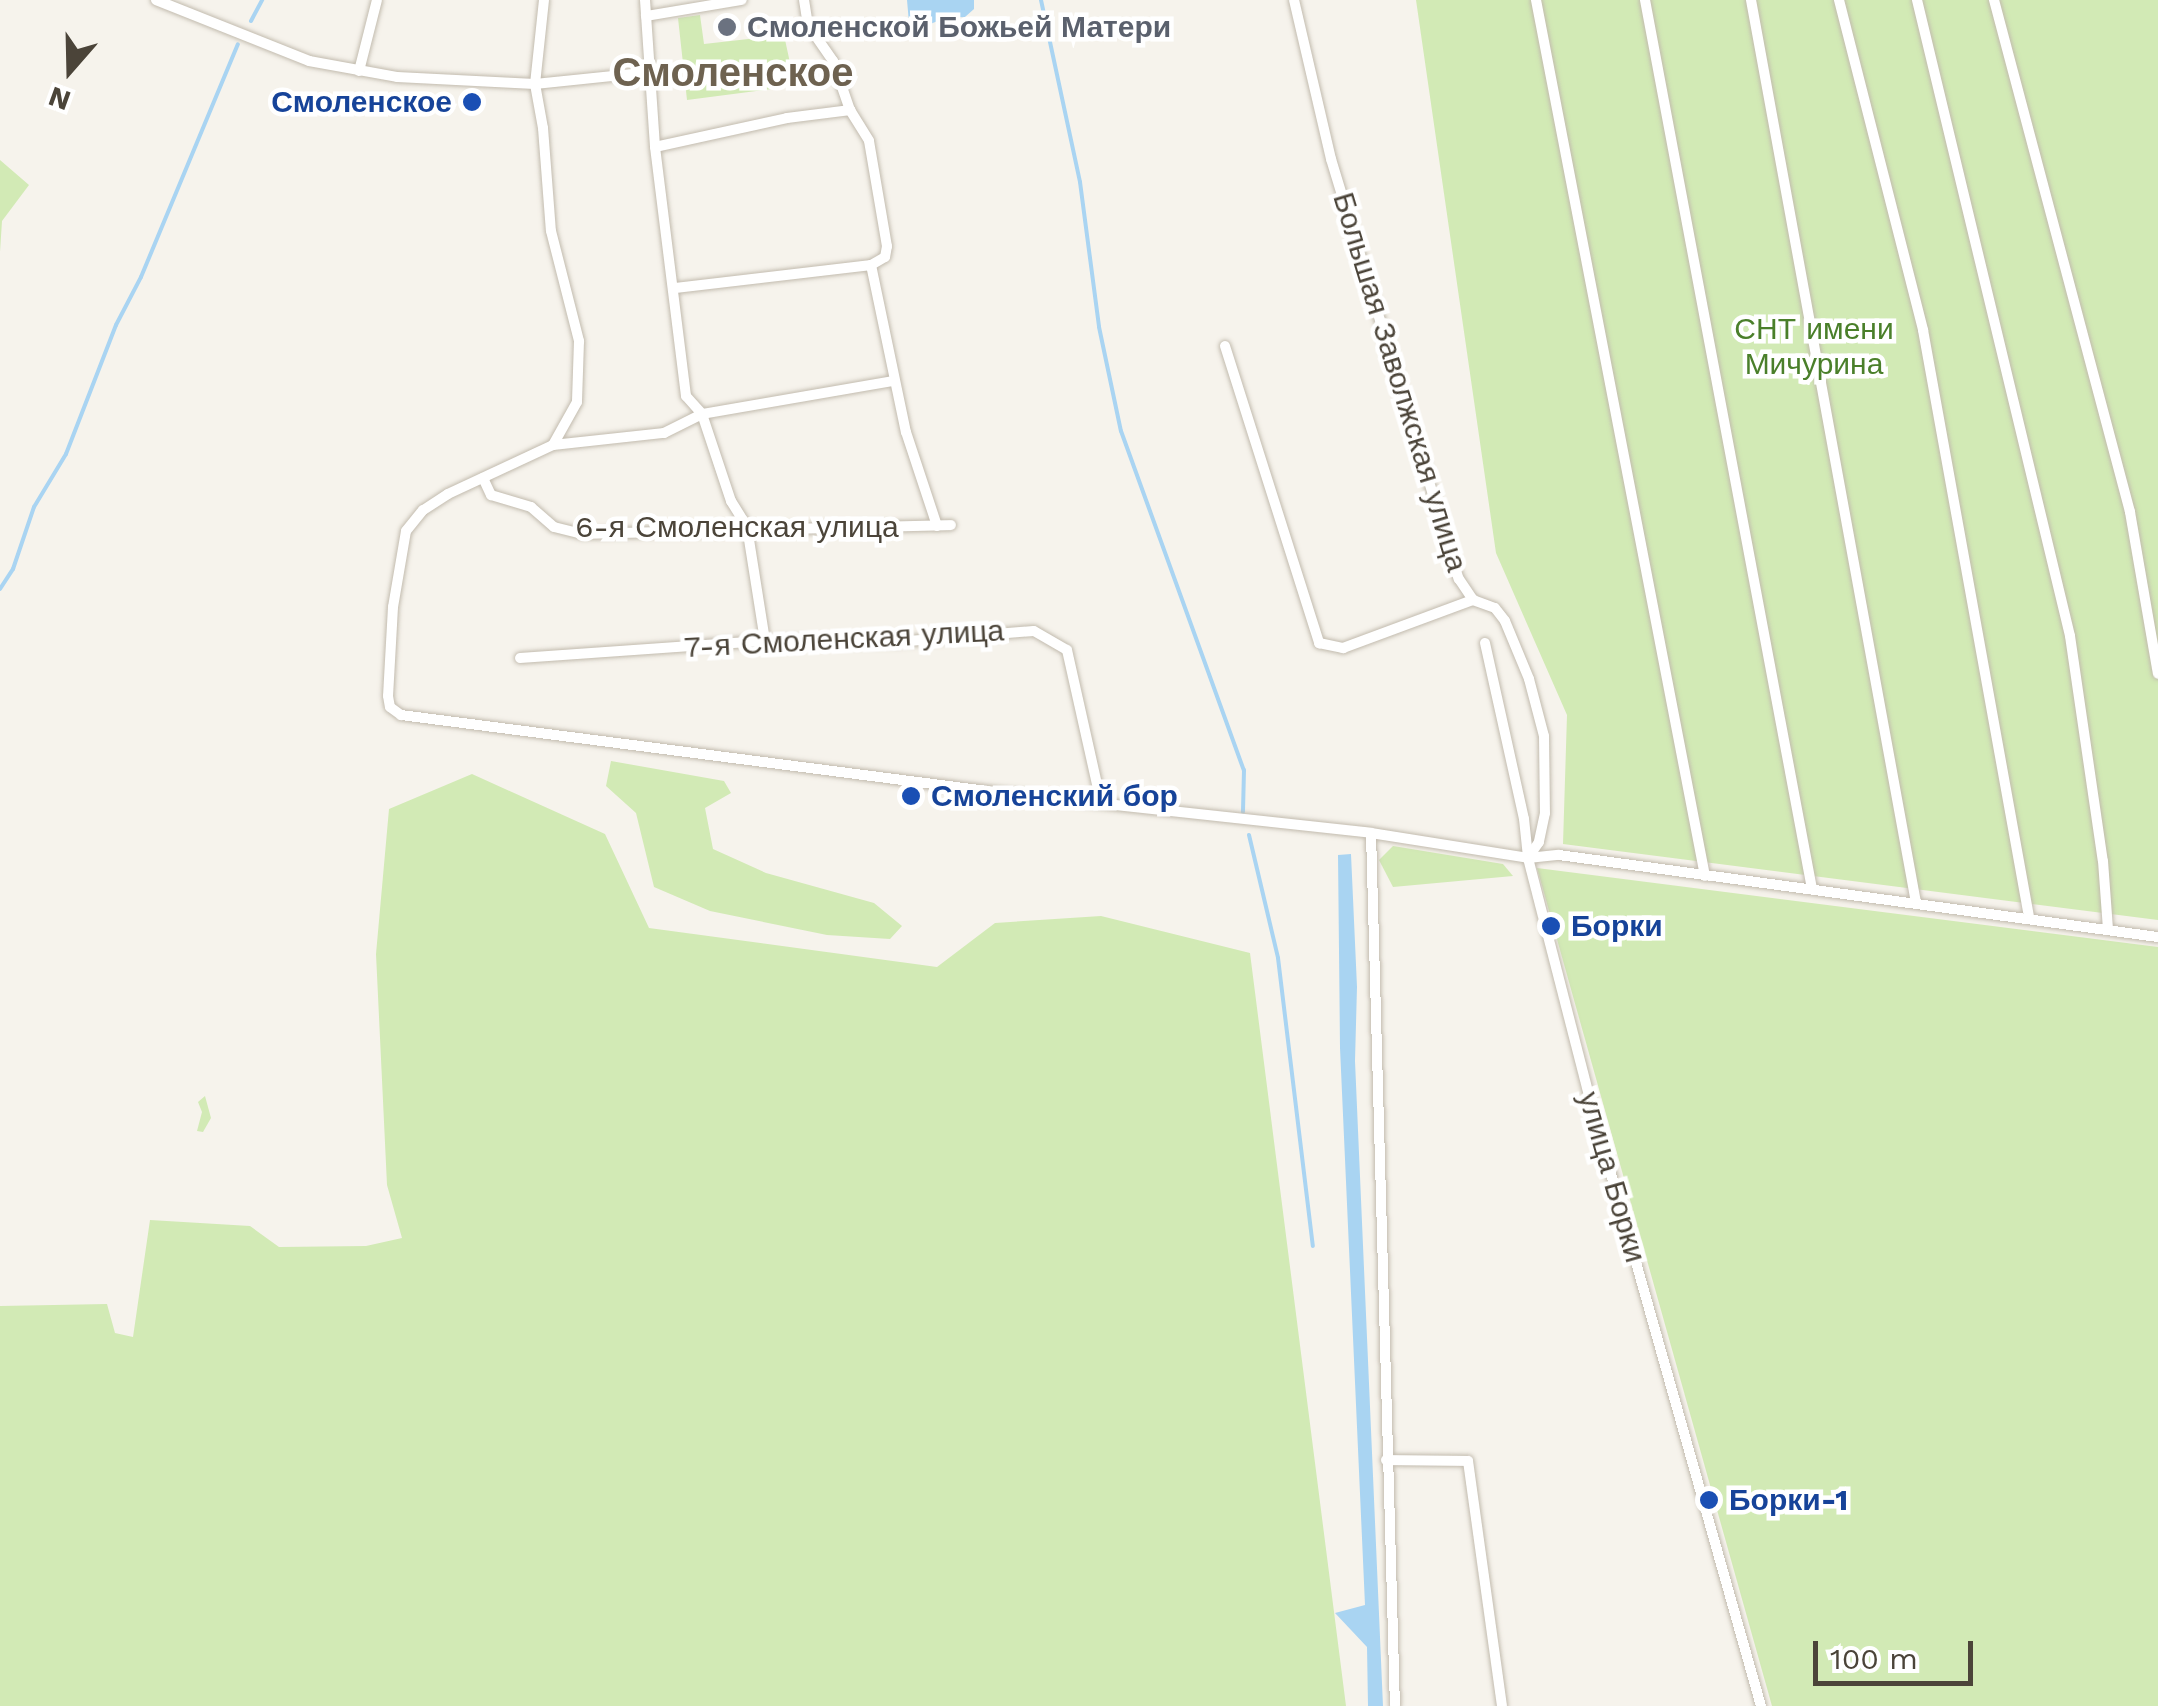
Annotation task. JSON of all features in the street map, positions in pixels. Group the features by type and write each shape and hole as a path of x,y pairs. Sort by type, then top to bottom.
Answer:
{"street":[{"path":"156,0 309,61 359,71 535,84 652,72"},
{"path":"359,71 377,0"},
{"path":"544,0 535,84 543,128 550,231 579,341 577,402 553,445"},
{"path":"645,0 655,147 676,288 686,396 702,414 731,501 747,527 764,641"},
{"path":"646,16 742,0"},
{"path":"676,288 870,264 885,257 887,246 869,141 850,110 834,61 808,25 804,0"},
{"name":"Большая Заволжская улица","path":"1294,0 1342,196 1459,579 1473,600 1495,608 1506,621 1529,679 1544,736 1542,828 1528,858"},
{"path":"1536,0 1705,876"},
{"path":"1645,0 1812,889"},
{"path":"1751,0 1916,903"},
{"path":"1838,0 1923,330 2029,917"},
{"path":"1918,0 2070,636 2103,861 2108,929"},
{"path":"1994,0 2130,512 2158,674"},
{"path":"655,147 787,118 850,110"},
{"path":"870,264 893,381 938,526"},
{"path":"1225,346 1319,643 1343,648 1473,600"},
{"path":"893,381 702,414 664,434 553,445 423,510 406,530 393,608 390,707 400,714 459,726 1371,833 1528,858 1560,856 2158,936"},
{"name":"6-я Смоленская улица","path":"482,478 491,495 531,508 554,527 583,534 951,525"},
{"name":"7-я Смоленская улица","path":"520,658 764,641 896,642 1025,630 1054,640 1066,650 1102,802"},
{"name":"улица Борки","path":"1485,644 1524,819 1528,858 1590,1100 1760,1706"},
{"path":"1371,833 1395,1706"},
{"path":"1386,1460 1468,1460 1502,1706"}],"green space":[{"name":"СНТ имени Мичурина","path":"1416,0 2158,0 2158,920 1563,844 1567,715 1496,553"},
{"path":"700,15 704,44 784,35 795,86 687,100 678,18"},
{"path":"0,160 29,185 2,221 0,252"},
{"path":"611,761 724,781 731,793 705,808 713,849 766,873 874,903 902,926 890,939 827,935 710,911 654,887 636,813 606,786"},
{"path":"472,774 605,834 649,928 937,967 995,923 1101,916 1250,953 1346,1706 0,1706 0,1306 107,1304 115,1333 133,1337 150,1220 250,1226 279,1247 366,1246 402,1238 387,1185 376,954 389,809"},
{"path":"1393,846 1503,864 1513,876 1393,887 1379,860"},
{"path":"1537,868 2158,947 2158,1706 1772,1706"},
{"path":"205,1096 211,1118 203,1132 197,1131 202,1112 198,1102"}],"water":[{"path":"907,0 974,0 974,9 965,17 945,18 923,27 909,23"},
{"path":"1351,854 1357,987 1355,1061 1383,1706 1368,1706 1367,1647 1335,1613 1365,1605 1340,1048 1338,855"}],"waterway":[{"path":"251,21 262,0"},
{"path":"1041,0 1080,182 1099,327 1121,431 1244,770 1243,812"},
{"path":"0,589 13,569 34,507 66,454 116,325 141,277 238,44"},
{"path":"1249,835 1278,958 1313,1246"}],"place":[{"name":"Смоленской Божьей Матери","path":"727,27"},
{"name":"Смоленское","path":"472,102"},
{"name":"Смоленский бор","path":"911,796"},
{"name":"Борки","path":"1551,926"},
{"name":"Борки-1","path":"1709,1500"}],"district":[{"name":"Смоленское","path":"733,73"}]}
